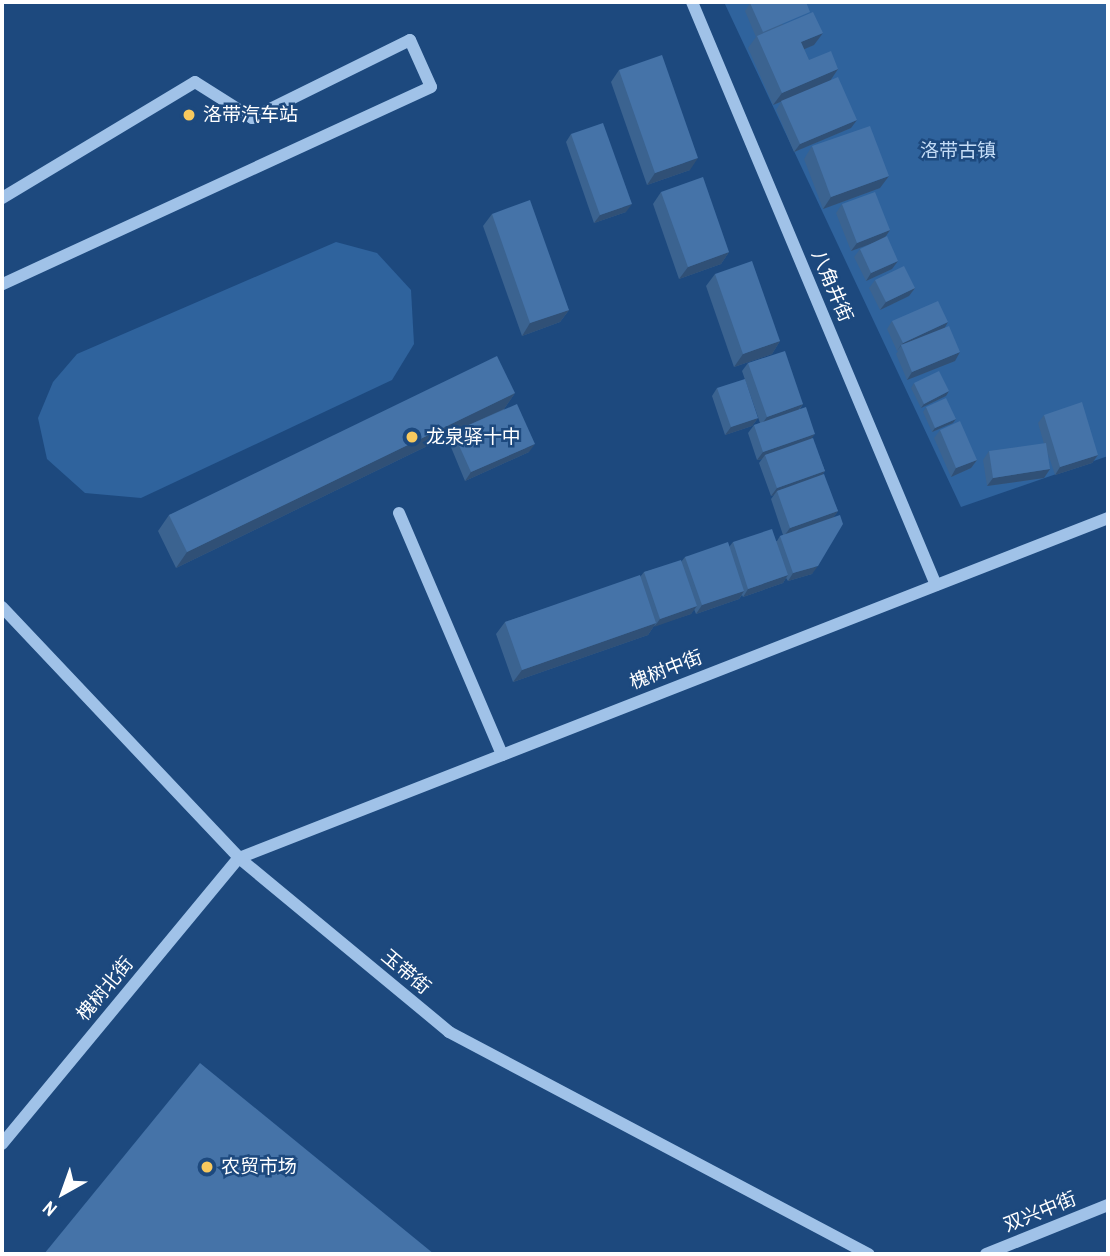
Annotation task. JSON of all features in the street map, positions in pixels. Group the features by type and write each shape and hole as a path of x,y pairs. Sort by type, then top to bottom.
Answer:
{"street":[{"name":"八角井街","path":"692,2 936,585"},
{"path":"2,198 195,82 252,118 410,40 432,87 2,284"},
{"path":"399,513 502,755"},
{"name":"槐树中街","path":"239,858 1108,518"},
{"name":"玉带街","path":"2,607 239,858 449,1032 869,1254"},
{"name":"槐树北街","path":"2,1144 239,858"},
{"name":"双兴中街","path":"986,1254 1108,1205"}],"green space":[{"name":"洛带古镇","path":"724,2 1108,2 1108,456 961,507"},
{"path":"336,242 377,253 411,290 414,344 392,380 141,498 85,493 47,459 38,418 53,382 77,354"}],"building":[{"path":"806,2 810,12 763,32 750,3"},
{"path":"813,12 823,33 801,42 809,60 831,51 838,69 782,93 757,36"},
{"path":"662,55 698,158 655,173 619,70"},
{"path":"838,77 857,120 800,144 781,101"},
{"path":"603,123 632,204 600,215 571,134"},
{"path":"870,126 889,176 831,197 812,146"},
{"path":"703,177 729,252 688,267 661,192"},
{"path":"875,192 890,230 857,243 842,204"},
{"path":"530,200 569,310 530,323 492,214"},
{"path":"887,236 898,261 871,273 860,249"},
{"path":"752,261 780,341 743,354 715,274"},
{"path":"904,266 915,288 886,302 875,280"},
{"path":"938,301 948,322 903,343 892,321"},
{"path":"949,326 960,352 912,372 901,345"},
{"path":"785,351 803,404 767,417 748,363"},
{"path":"497,356 515,393 187,552 169,515"},
{"path":"939,371 949,391 924,404 914,383"},
{"path":"745,379 758,418 731,427 717,388"},
{"path":"946,398 956,419 935,428 926,407"},
{"path":"1082,402 1098,455 1060,467 1044,415"},
{"path":"517,404 535,444 471,472 453,432"},
{"path":"806,407 815,434 763,452 754,425"},
{"path":"960,421 977,460 956,468 940,430"},
{"path":"813,438 825,471 777,488 765,455"},
{"path":"1046,443 1050,469 993,478 989,451"},
{"path":"824,474 838,511 790,528 777,491"},
{"path":"840,515 843,524 818,566 793,573 780,536"},
{"path":"772,529 788,575 748,589 733,542"},
{"path":"728,542 744,591 702,605 685,557"},
{"path":"681,560 697,606 660,619 644,572"},
{"path":"640,575 656,623 522,670 505,622"},
{"name":"农贸市场","path":"200,1063 434,1254 44,1254"}],"place":[{"name":"洛带汽车站","path":"189,115"},
{"name":"龙泉驿十中","path":"412,437"},
{"name":"农贸市场","path":"207,1167"}]}
